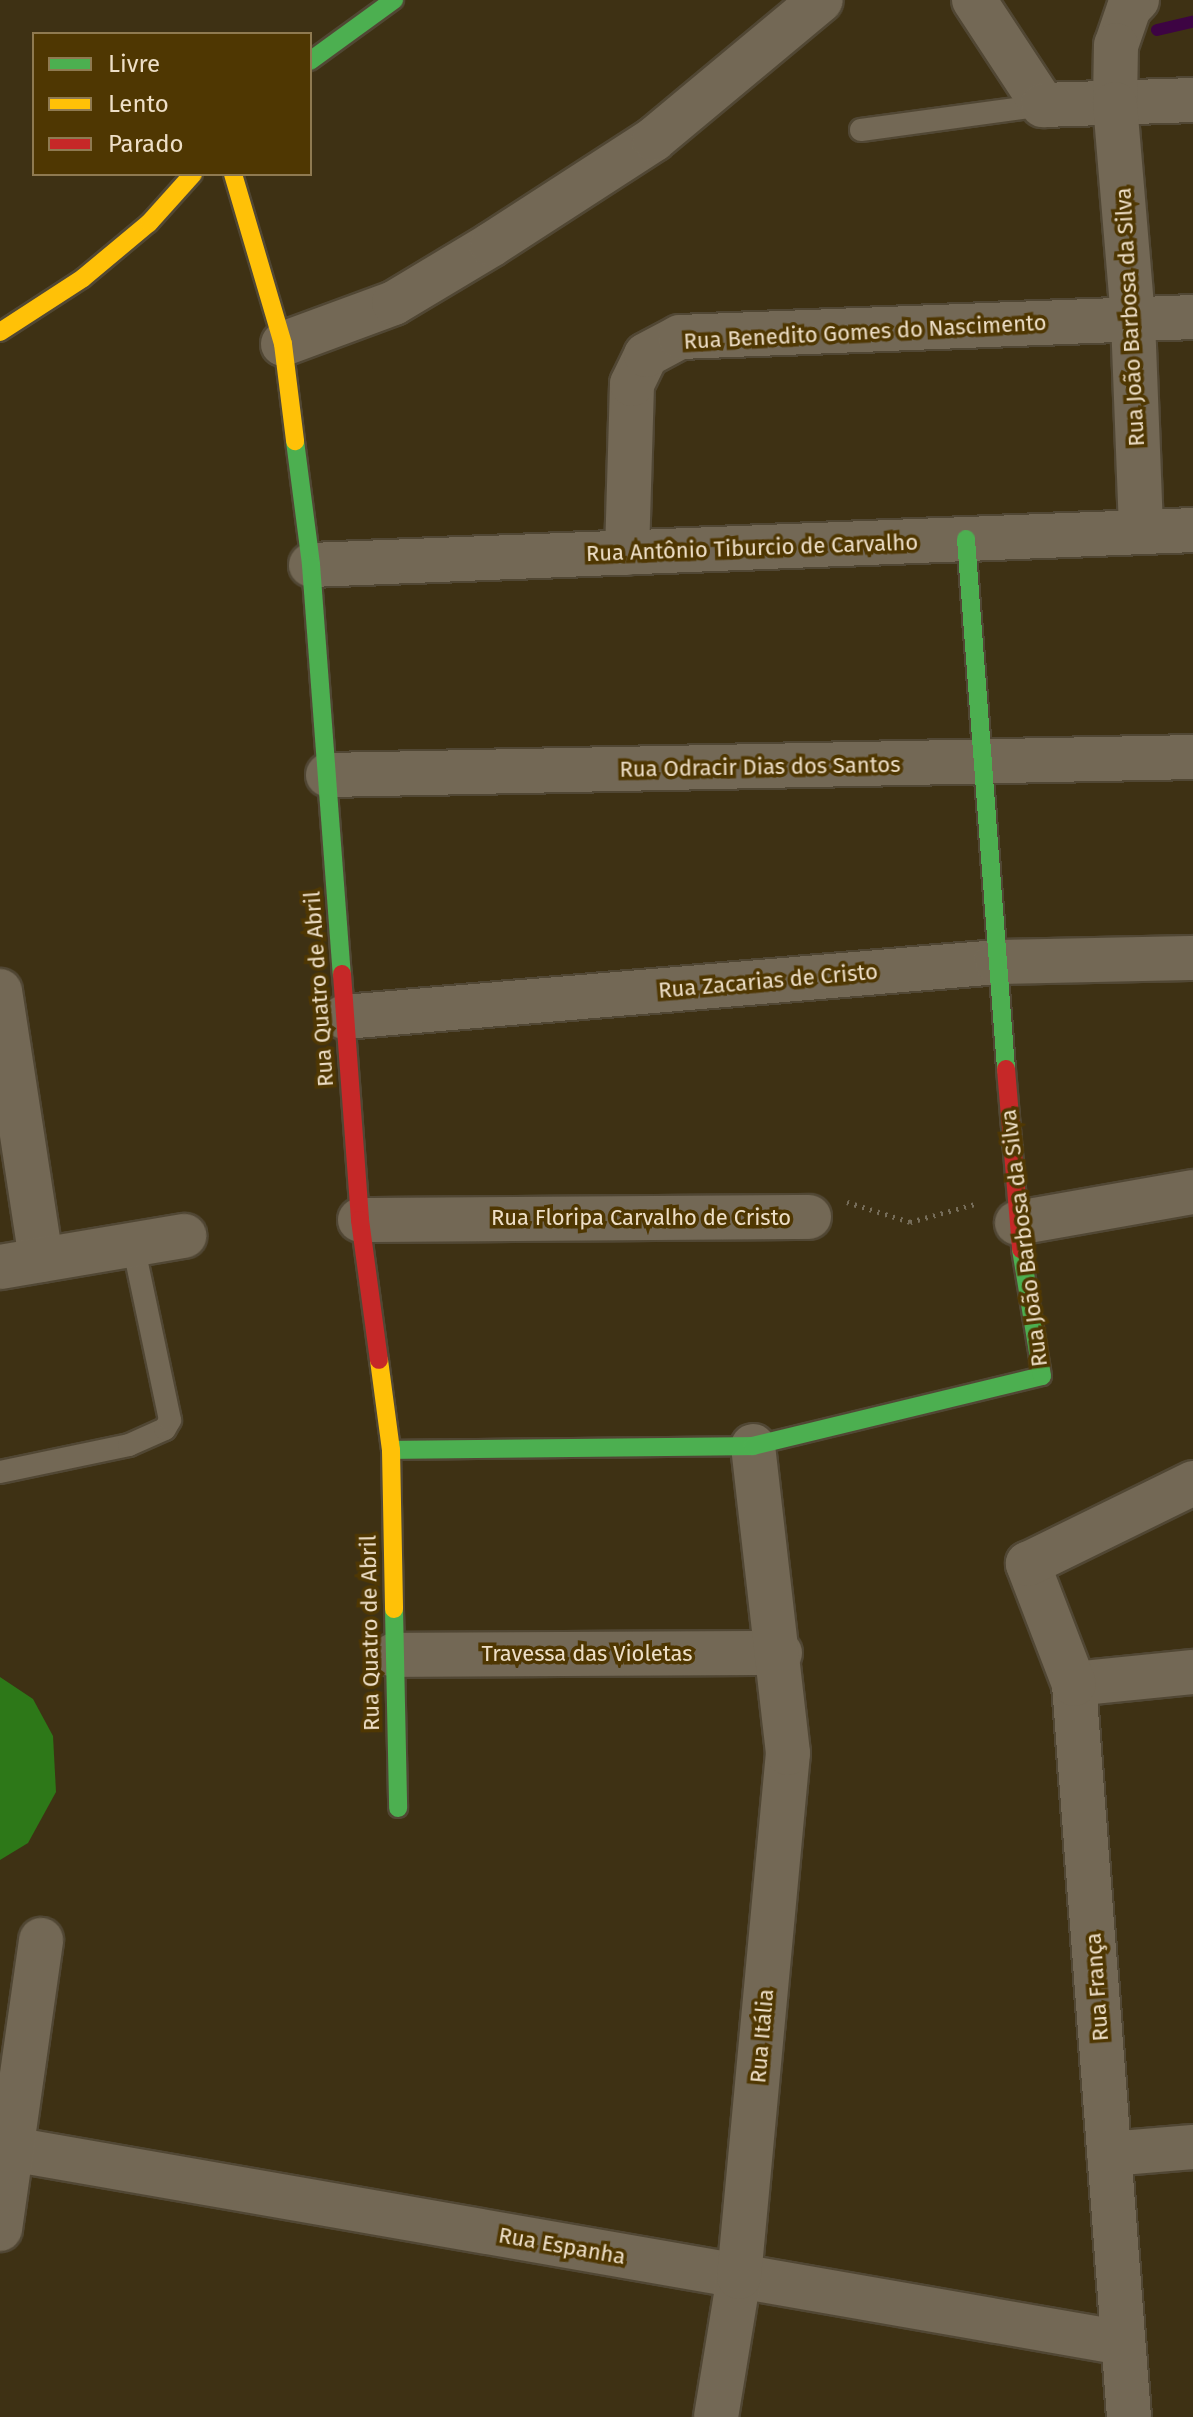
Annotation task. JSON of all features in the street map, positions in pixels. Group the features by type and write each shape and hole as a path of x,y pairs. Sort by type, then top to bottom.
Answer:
{"street":[{"path":"312,60 394,0"},
{"path":"283,344 394,303 492,244 654,139 821,0"},
{"path":"974,0 1043,105 1193,100"},
{"name":"Rua João Barbosa da Silva","path":"1137,0 1129,8 1116,45 1115,104 1133,320 1141,531"},
{"path":"0,332 83,278 149,223 191,176"},
{"name":"Rua Quatro de Abril","path":"234,176 283,344 311,565 360,1220 391,1450 398,1808"},
{"name":"Rua Benedito Gomes do Nascimento","path":"627,553 632,384 646,355 680,337 1193,317"},
{"name":"Rua Antônio Tiburcio de Carvalho","path":"311,565 1193,530"},
{"name":"Rua João Barbosa da Silva","path":"391,1450 753,1446 1042,1376 1017,1223 966,539"},
{"name":"Rua Odracir Dias dos Santos","path":"328,775 1193,757"},
{"name":"Rua Zacarias de Cristo","path":"344,1017 997,962 1193,958"},
{"path":"0,991 20,1264 184,1236"},
{"path":"1017,1223 1193,1192"},
{"name":"Rua Floripa Carvalho de Cristo","path":"360,1220 809,1217"},
{"name":"Rua Itália","path":"716,2417 739,2277 788,1753 780,1653 753,1446"},
{"name":"Rua França","path":"1129,2417 1074,1684 1028,1564 1193,1483"},
{"name":"Travessa das Violetas","path":"394,1655 780,1653"},
{"path":"1074,1684 1193,1672"},
{"path":"0,2229 6,2148 41,1940"},
{"path":"1109,2154 1193,2147"},
{"name":"Rua Espanha","path":"6,2148 1123,2343"}],"lane":[{"path":"861,130 1043,105"},
{"path":"0,1472 129,1445 165,1429 170,1420 133,1245"}],"path":[{"name":"Rua Floripa Carvalho de Cristo","path":"809,1217 845,1202 910,1222 964,1204 991,1205 1017,1223"}],"green space":[{"path":"0,1677 33,1699 53,1736 56,1792 28,1843 0,1860"}],"waterway":[{"path":"1157,30 1193,22"}],"traffic: fast":[{"path":"312,60 394,0"},
{"path":"295,441 311,565 342,974"},
{"path":"966,539 1006,1069"},
{"path":"391,1450 753,1446 1042,1376 1021,1249"},
{"path":"394,1609 398,1808"}],"traffic: slow":[{"path":"0,332 83,278 149,223 191,176"},
{"path":"234,176 283,344 295,441"},
{"path":"379,1360 391,1450 394,1609"}],"traffic: jam":[{"path":"342,974 360,1220 379,1360"},
{"path":"1006,1069 1021,1249"}]}
